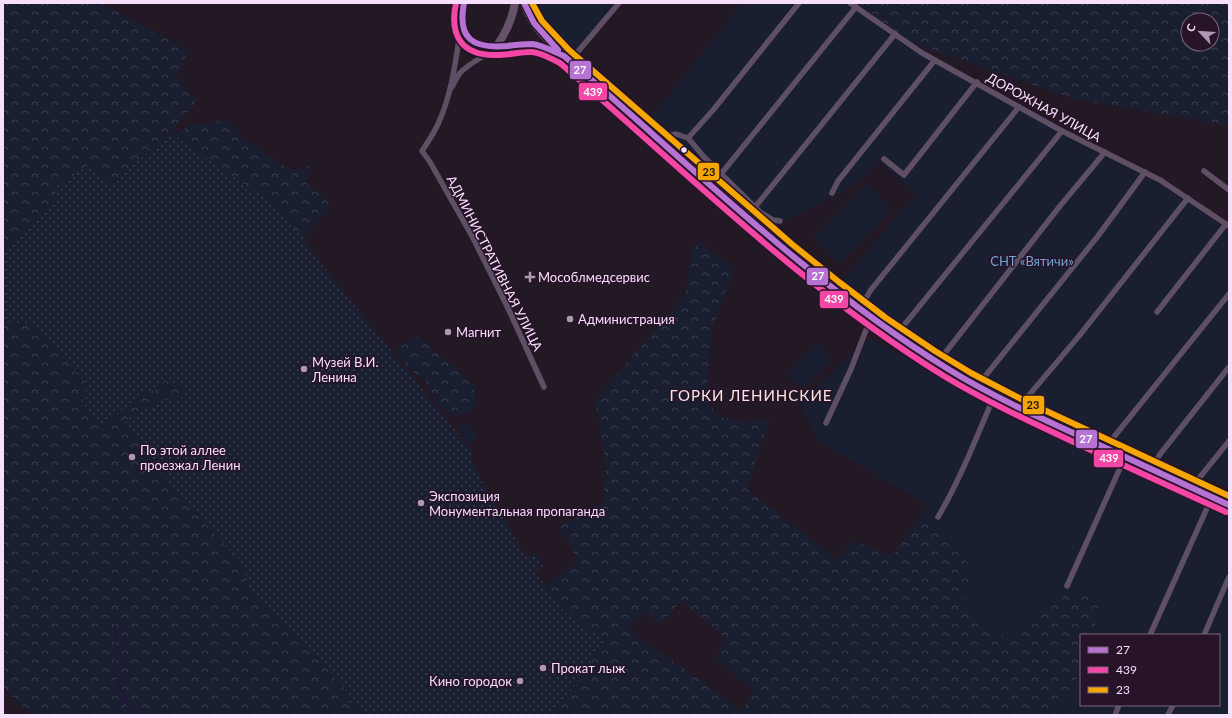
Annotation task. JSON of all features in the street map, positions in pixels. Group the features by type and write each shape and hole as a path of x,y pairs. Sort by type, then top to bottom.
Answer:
{"main road":[{"path":"464,3 462,19 464,33 470,41 486,46 496,47 534,44 547,48 567,59"},
{"path":"496,47 506,32 512,17 515,3"},
{"path":"524,3 526,10 536,28 567,59 786,250 874,320 938,362 1019,408 1229,505"}],"street":[{"path":"567,59 619,3"},
{"path":"688,138 714,109 799,3"},
{"name":"ДОРОЖНАЯ УЛИЦА","path":"850,3 922,53 977,82 1062,131 1160,180 1228,225"},
{"path":"721,174 856,7"},
{"path":"448,92 456,63 462,19"},
{"path":"755,207 895,34"},
{"path":"448,92 460,74 470,65 490,53 496,47"},
{"path":"832,193 838,181 935,60"},
{"path":"884,160 904,174 977,82"},
{"name":"АДМИНИСТРАТИВНАЯ УЛИЦА","path":"448,92 438,124 422,151 430,162 475,243 507,306 544,387"},
{"path":"860,309 870,291 1019,107"},
{"path":"896,335 1062,131"},
{"path":"664,144 670,135 676,134 688,138 721,174 755,207 773,220 780,221"},
{"path":"938,362 1060,206 1105,152"},
{"path":"978,385 1098,236 1145,172"},
{"path":"1204,172 1229,190"},
{"path":"1019,408 1094,317 1188,198"},
{"path":"1157,312 1228,225"},
{"path":"1105,448 1229,294"},
{"path":"826,423 851,369 866,330 874,320"},
{"path":"1150,469 1229,367"},
{"path":"938,517 969,455 995,394"},
{"path":"1194,489 1200,477 1229,441"},
{"path":"1066,586 1125,457"},
{"path":"1150,634 1212,497"},
{"path":"1204,634 1229,577"},
{"path":"1168,715 1172,706"}],"green space":[{"path":"3,3 100,3 189,51 176,78 197,100 171,133 183,131 187,126 195,123 204,125 225,119 236,129 241,137 286,167 294,170 304,169 308,165 312,167 307,174 306,183 331,205 309,232 297,243 152,149 111,185 58,201 3,252"},
{"path":"529,3 623,3 576,56 544,30 529,6"},
{"name":"СНТ «Вятичи»","path":"742,3 847,3 908,48 1064,135 1166,187 1229,231 1229,488 969,371 842,282 916,194 880,162 856,183 841,193 772,227 649,120"},
{"path":"858,3 1229,3 1229,120 1226,125 1074,99 904,40"},
{"path":"170,133 276,206 472,451 473,465 526,557 537,554 543,567 536,572 561,609 599,637 604,643 553,715 365,715 356,706 347,701 349,693 248,585 244,565 183,500 125,421 143,409 154,409 155,402 162,399 176,402 186,394 182,384 164,381 154,391 145,391 102,427 83,403 87,383 29,323 3,322 3,252 58,201 56,187 89,165 112,184"},
{"path":"867,184 893,209 839,263 813,237"},
{"path":"700,241 734,269 712,329 706,396 710,406 721,417 737,421 752,422 769,419 747,489 836,559 853,541 893,555 922,514 972,567 972,574 962,594 1020,631 1039,607 1052,596 1071,593 1087,595 1096,600 1098,609 1093,634 1080,634 1080,672 1060,712 1061,715 553,715 604,643 599,637 561,609 546,585 579,561 558,527 583,515 603,502 606,466 595,400 685,295 692,250","holes":["681,601 725,637 715,658 754,691 742,711 627,628 643,612 661,624"]},
{"path":"3,322 29,323 87,383 83,403 102,427 145,391 154,391 164,381 182,384 186,394 176,402 162,399 154,409 143,409 125,421 183,500 244,565 248,585 350,693 347,701 356,706 365,715 33,715 3,688"},
{"path":"415,337 420,338 474,385 476,402 471,412 456,417 438,405 426,381 413,372 395,352"},
{"path":"870,338 942,377 1229,513 1229,715 1061,715 1065,699 1080,672 1080,706 1220,706 1220,634 1093,634 1098,612 1098,605 1095,599 1089,596 1072,594 1051,597 1045,601 1010,640 963,605 962,594 972,574 972,567 922,514 927,504 818,441 800,402"},
{"path":"817,343 832,359 803,389 787,374"},
{"path":"466,422 478,437 470,444 458,428"}],"waterway":[{"path":"115,625 116,675 131,715"}],"transit line":[{"name":"439","path":"456,3 454,15 457,34 461,42 467,48 475,52 501,55 535,52 560,63 793,267 892,342 960,386 993,403 1226,512"},
{"name":"27","path":"464,3 462,15 463,25 470,39 485,46 532,44 544,47 564,56 797,260 896,335 980,388 1030,413 1229,505"},
{"name":"27","path":"524,3 534,23 558,50"},
{"name":"23","path":"532,3 542,21 569,50 793,245 886,318 971,373 1027,402 1229,496"}],"place":[{"name":"Мособлмедсервис","path":"530,277"},
{"name":"Администрация","path":"570,319"},
{"name":"Магнит","path":"448,332"},
{"name":"Музей В.И. Ленина","path":"304,369"},
{"name":"По этой аллее проезжал Ленин","path":"132,457"},
{"name":"Экспозиция Монументальная пропаганда","path":"421,503"},
{"name":"Прокат лыж","path":"543,668"},
{"name":"Кино городок","path":"520,681"}],"district":[{"name":"ГОРКИ ЛЕНИНСКИЕ","path":"751,396"}]}
